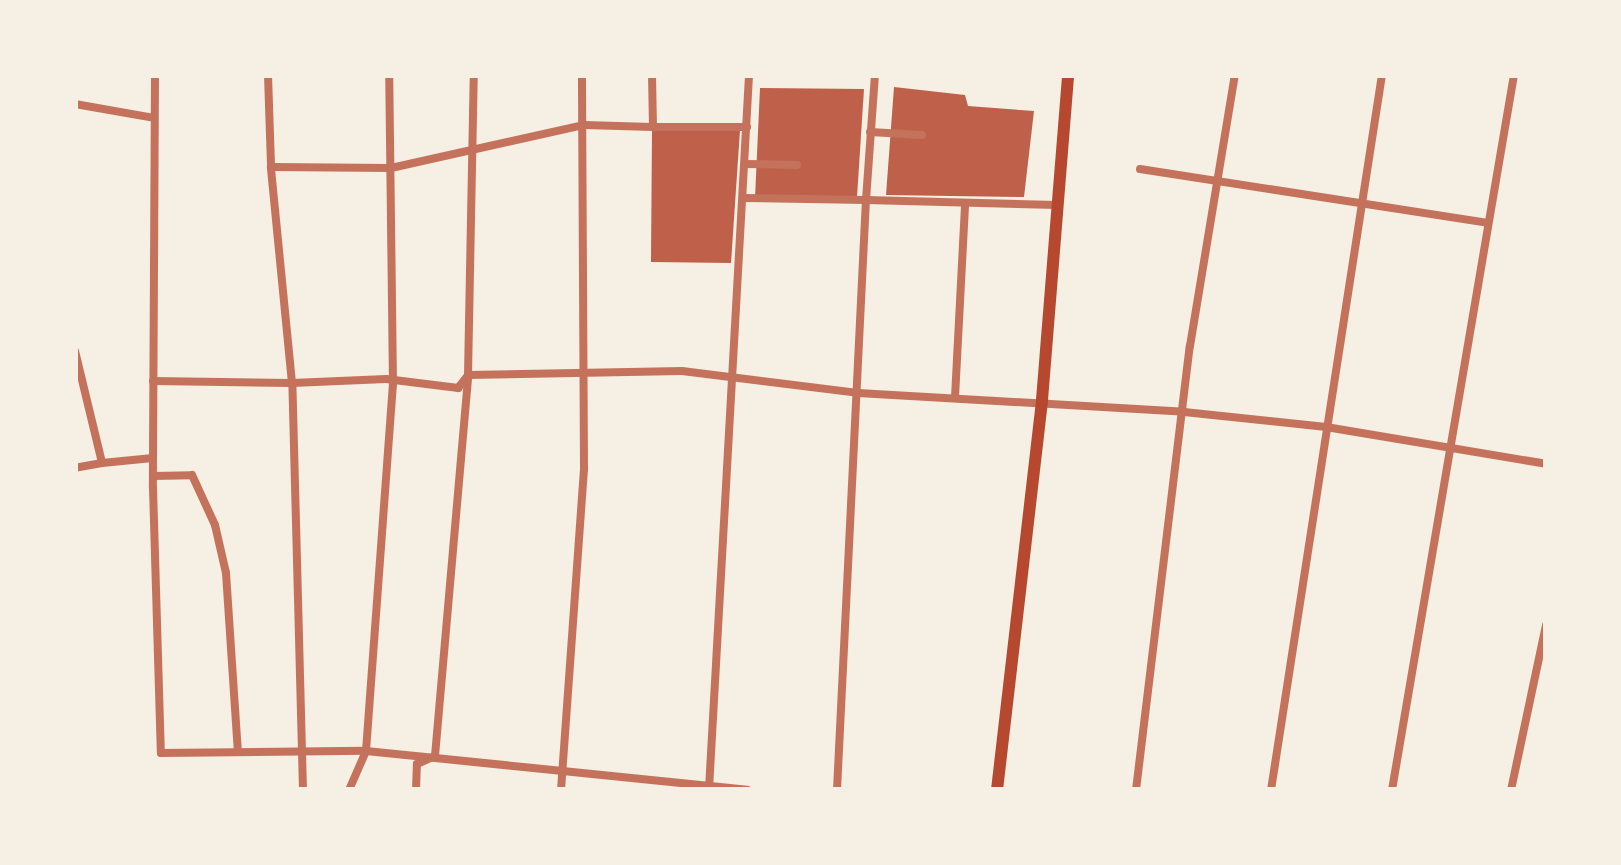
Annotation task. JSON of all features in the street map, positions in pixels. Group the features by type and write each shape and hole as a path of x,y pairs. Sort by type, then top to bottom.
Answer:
{"main road":[{"path":"996,790 1042,400 1068,75"}],"street":[{"path":"155,75 153,476 160,753 366,751 564,768 747,790"},
{"path":"268,75 271,167 292,383 303,790"},
{"path":"350,790 366,751 393,385 389,75"},
{"path":"435,756 468,375 474,75"},
{"path":"561,790 578,617 582,75"},
{"path":"652,75 653,127"},
{"path":"710,788 749,75"},
{"path":"837,790 847,506 858,393 874,75"},
{"path":"1136,790 1215,182 1235,75"},
{"path":"1270,790 1382,75"},
{"path":"1392,790 1514,75"},
{"path":"75,104 154,118"},
{"path":"271,167 391,168 584,125 747,127"},
{"path":"870,132 922,136"},
{"path":"745,164 797,164"},
{"path":"1140,168 1488,223"},
{"path":"744,198 1057,205"},
{"path":"955,397 965,202"},
{"path":"75,351 102,463"},
{"path":"468,375 682,371 858,393 1042,400 1326,427 1546,464"},
{"path":"154,381 386,380 393,385 458,388 468,375"},
{"path":"75,468 153,458"},
{"path":"153,476 192,474 215,525 226,573 238,752"},
{"path":"1511,790 1546,625"},
{"path":"416,790 417,764 435,756"}],"building":[{"path":"894,87 965,95 968,106 1034,111 1024,197 886,195"},
{"path":"760,88 864,89 857,197 755,198"},
{"path":"652,130 740,130 731,263 651,262"}]}
